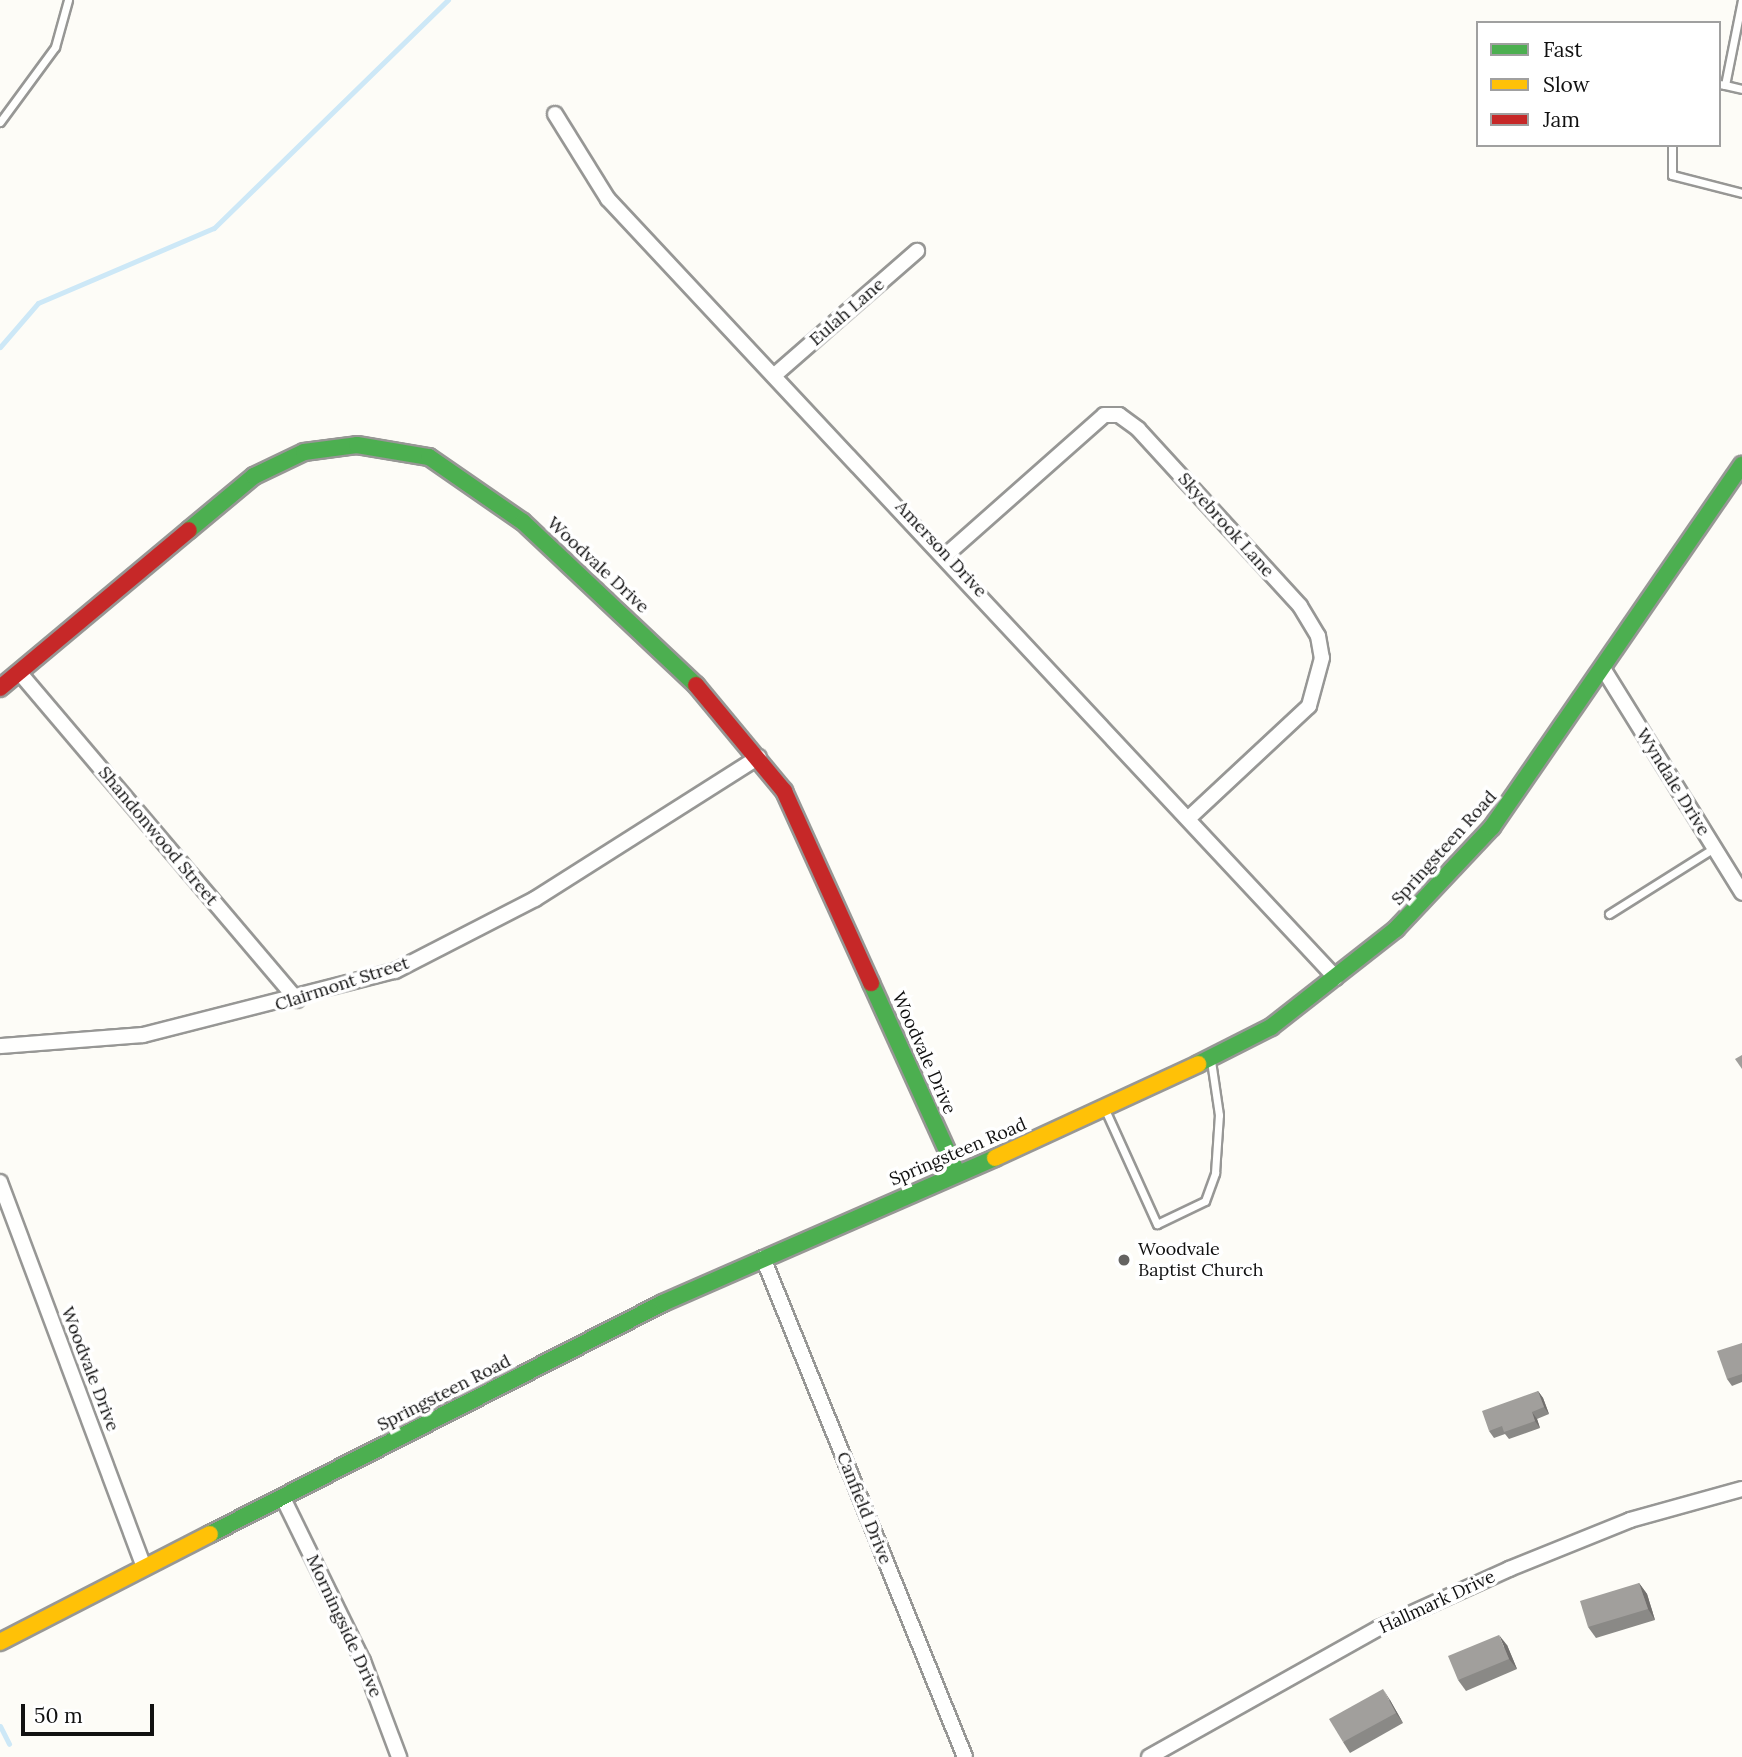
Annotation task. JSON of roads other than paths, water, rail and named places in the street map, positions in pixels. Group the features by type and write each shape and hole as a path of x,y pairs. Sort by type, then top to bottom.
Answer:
{"street":[{"name":"Amerson Drive","path":"555,114 608,199 777,373 1336,978"},
{"name":"Eulah Lane","path":"777,373 917,251"},
{"name":"Skyebrook Lane","path":"946,555 1104,415 1119,415 1138,429 1300,607 1318,636 1322,658 1309,706 1190,817"},
{"name":"Woodvale Drive","path":"0,688 254,476 304,452 357,445 429,457 523,522 691,678 758,757 790,803 957,1173"},
{"name":"Springsteen Road","path":"0,1642 663,1303 1106,1110 1210,1061 1271,1027 1396,929 1466,857 1604,670 1742,465"},
{"name":"Wyndale Drive","path":"1604,670 1742,893"},
{"name":"Shandonwood Street","path":"19,672 297,1000"},
{"name":"Clairmont Street","path":"0,1046 144,1035 297,1000 395,971 535,899 758,757"},
{"name":"Woodvale Drive","path":"0,1182 145,1568"},
{"name":"Canfield Drive","path":"763,1258 965,1757"},
{"name":"Hallmark Drive","path":"1149,1757 1379,1628 1509,1569 1630,1520 1742,1489"},
{"name":"Morningside Drive","path":"283,1498 363,1661 399,1757"}],"lane":[{"path":"0,122 55,47 68,0"},
{"path":"1742,0 1722,85 1742,89"},
{"path":"1672,147 1672,175 1742,193"},
{"path":"1609,914 1714,848"},
{"path":"1106,1110 1157,1224 1205,1201 1214,1173 1218,1082 1210,1061"}],"waterway":[{"path":"0,347 38,303 214,228 448,0"},
{"path":"0,1726 9,1744"}],"place":[{"name":"Woodvale Baptist Church","path":"1124,1260"}]}
